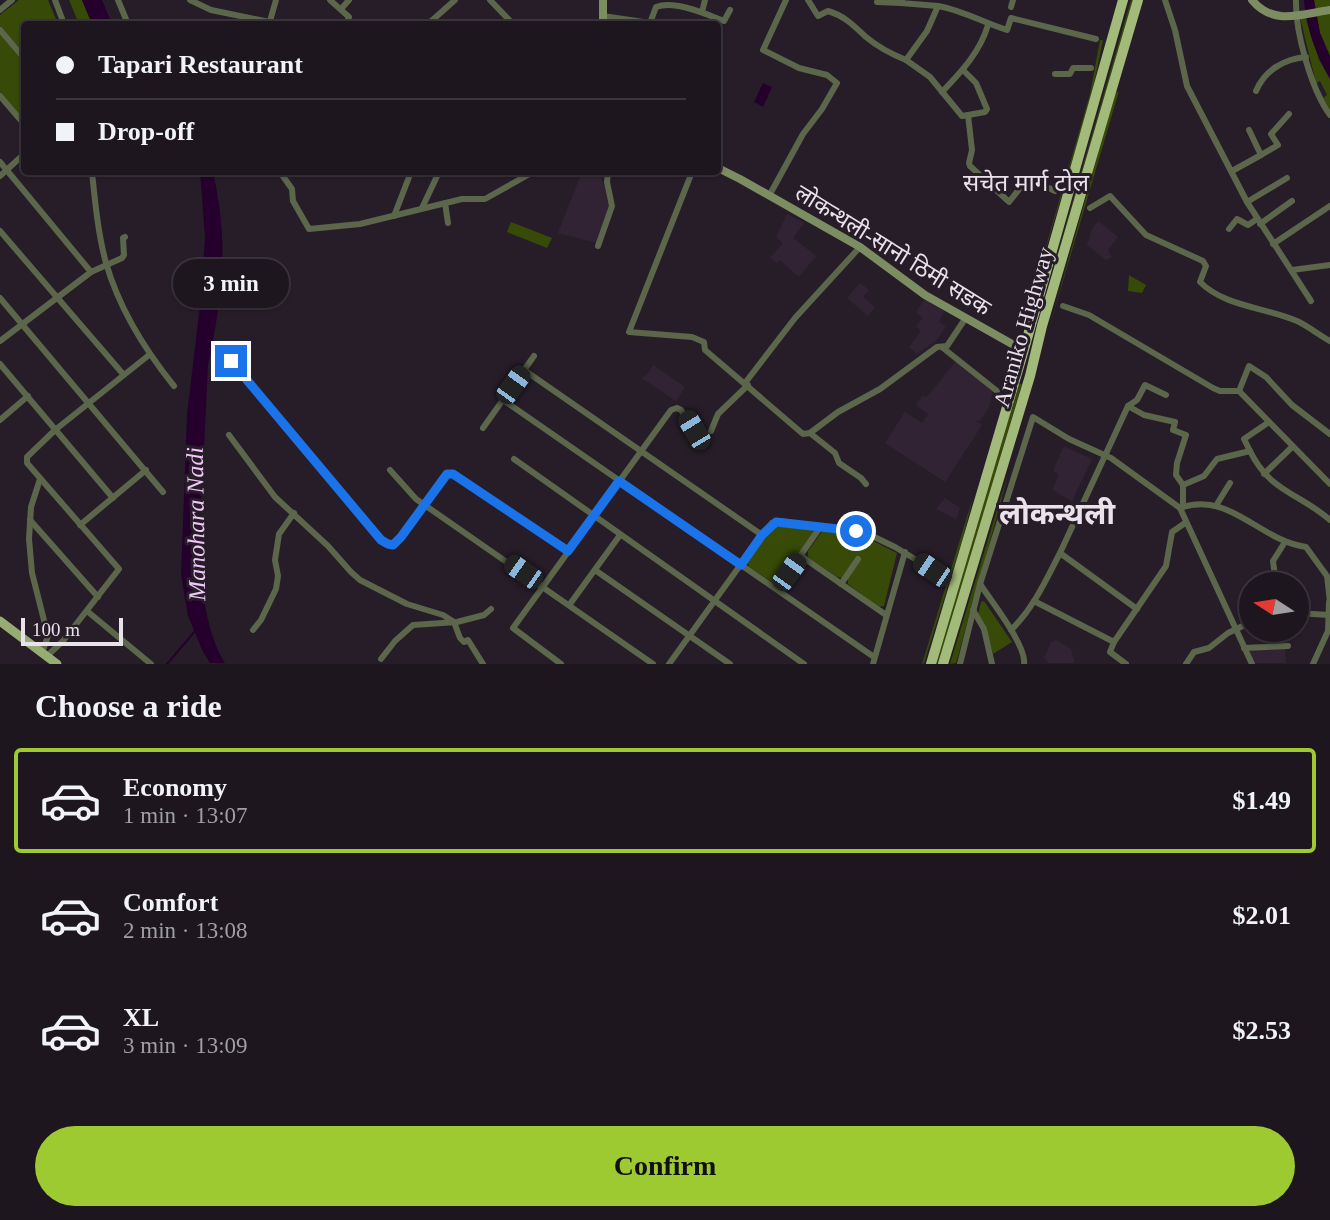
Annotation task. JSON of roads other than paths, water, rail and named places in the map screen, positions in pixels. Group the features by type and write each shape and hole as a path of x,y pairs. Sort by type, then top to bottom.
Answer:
{"highway":[{"name":"Araniko Highway","path":"943,663 1030,376 1034,321 1123,0"},
{"name":"Araniko Highway","path":"931,663 1034,321 1138,0"}],"main road":[{"path":"603,0 603,20"},
{"path":"1252,0 1259,9 1268,14 1297,15 1330,10"},
{"name":"लोकन्थली-सानो ठिमी सडक","path":"721,171 860,247 925,295 1012,344"},
{"path":"0,621 57,663"}],"street":[{"path":"0,10 12,0"},
{"path":"55,0 63,21"},
{"path":"118,0 127,21"},
{"path":"190,0 211,10 271,21 276,0"},
{"path":"330,0 349,17 349,21"},
{"path":"341,9 349,0"},
{"path":"431,21 455,0"},
{"path":"490,0 510,21"},
{"path":"702,12 705,0"},
{"path":"769,196 803,134 837,83 827,75 799,68 763,50 786,0"},
{"path":"808,0 818,16 828,11 849,20 888,53 906,60 930,77 961,116 985,112 987,109 976,83 962,70"},
{"path":"1165,0 1175,30 1187,86 1258,222 1311,301"},
{"path":"1296,0 1306,57 1317,93 1330,115"},
{"path":"877,2 902,1 950,8 1007,30 1011,18 1096,38"},
{"path":"651,21 656,7 665,4 702,12 724,21 730,10"},
{"path":"906,60 927,31 938,6"},
{"path":"942,92 983,40 988,24"},
{"path":"0,30 21,54"},
{"path":"1255,91 1262,79 1279,64 1306,57"},
{"path":"1055,74 1070,74 1073,68 1091,68"},
{"path":"0,96 21,120"},
{"path":"1232,171 1278,145 1271,134 1289,114"},
{"path":"968,116 972,150 970,166 1009,202 1028,178 1055,191"},
{"path":"1249,130 1261,155"},
{"path":"0,176 21,157"},
{"path":"0,162 91,272"},
{"path":"92,175 106,263 126,311 149,355 174,386"},
{"path":"282,175 292,189 293,201 309,229 360,224 462,199 485,199 528,175"},
{"path":"394,216 407,175"},
{"path":"422,208 438,175"},
{"path":"598,246 612,206 608,175"},
{"path":"691,175 629,331 701,340 705,350 803,434 810,433 838,412 880,389 937,347 943,348 997,391"},
{"path":"1247,202 1287,178"},
{"path":"1090,208 1110,196 1146,235 1203,261 1206,266 1200,282 1213,293 1231,302 1257,307 1300,322 1330,341"},
{"path":"1229,229 1237,219 1248,225 1258,222 1292,201"},
{"path":"446,203 448,223"},
{"path":"1273,244 1330,206"},
{"path":"0,231 123,374"},
{"path":"0,341 91,272 124,255 122,239 125,237"},
{"path":"711,431 718,414 747,384 795,318 860,247"},
{"path":"1292,270 1330,265"},
{"path":"0,298 163,492"},
{"path":"1063,306 1089,315 1213,388 1220,391 1239,391 1292,447 1328,479"},
{"path":"943,348 950,343 965,319"},
{"path":"220,349 381,540 393,545 447,474 458,475 568,551"},
{"path":"45,654 63,640 119,569 40,479 27,463 27,457 55,430 149,355"},
{"path":"483,428 534,356"},
{"path":"0,364 113,498"},
{"path":"1239,391 1249,366 1266,377 1292,405 1330,434"},
{"path":"524,370 762,535"},
{"path":"1011,630 1034,601 1060,553 1128,406 1137,400 1145,385 1166,395"},
{"path":"0,420 27,396"},
{"path":"503,400 777,589 873,660 905,552"},
{"path":"1128,406 1154,418 1175,422 1173,430 1186,435 1176,475 1183,485 1182,507 1185,523 1252,663"},
{"path":"561,663 513,628 673,408 681,410 685,415 703,446"},
{"path":"960,663 980,584 1033,417 1069,439 1104,455 1182,507 1217,504 1285,542 1306,547 1326,576 1329,602 1328,631 1313,663"},
{"path":"1269,422 1244,439 1264,474 1271,482 1330,520"},
{"path":"810,433 835,453 839,463 866,484"},
{"path":"229,435 275,497 360,580 407,604 443,615 454,622 460,638 464,642 468,640 483,663"},
{"path":"1264,474 1292,447"},
{"path":"1183,485 1205,477 1217,459 1250,451"},
{"path":"514,460 804,663"},
{"path":"80,525 146,470"},
{"path":"390,470 416,499 653,663"},
{"path":"40,479 30,520 29,539 32,573 48,636 45,654"},
{"path":"1217,504 1230,483"},
{"path":"253,631 276,589 278,576 275,560 279,534 293,513"},
{"path":"30,520 98,597"},
{"path":"669,663 762,535 776,522 866,533 905,552 943,576"},
{"path":"1126,663 1110,652 1114,642 1166,566 1172,532 1185,523"},
{"path":"777,589 821,526"},
{"path":"570,604 620,535"},
{"path":"1274,572 1273,561 1285,542"},
{"path":"1060,553 1137,609"},
{"path":"801,556 886,615"},
{"path":"841,583 858,559"},
{"path":"595,570 730,663"},
{"path":"980,584 1011,630 1025,656 1024,663"},
{"path":"1034,601 1114,642"},
{"path":"381,659 395,641 413,625 454,622 481,615 491,609"},
{"path":"973,610 984,629 992,663"},
{"path":"87,611 151,663"},
{"path":"1309,614 1329,615"},
{"path":"1186,663 1194,652 1209,648 1237,628"},
{"path":"1244,648 1288,646"}],"water":[{"path":"82,0 102,0 111,21 91,21"},
{"path":"1304,0 1314,0 1320,33 1330,56 1330,79 1312,41"},
{"path":"763,83 772,87 763,107 754,102"},
{"name":"Manohara Nadi","path":"200,175 214,175 221,222 222,268 208,365 199,553 209,625 225,663 210,663 203,652 188,616 181,575 187,415 205,237"}],"waterway":[{"path":"167,664 196,630"}],"district":[{"name":"सचेत मार्ग टोल","path":"1026,183"},
{"name":"लोकन्थली","path":"1057,514"}]}
